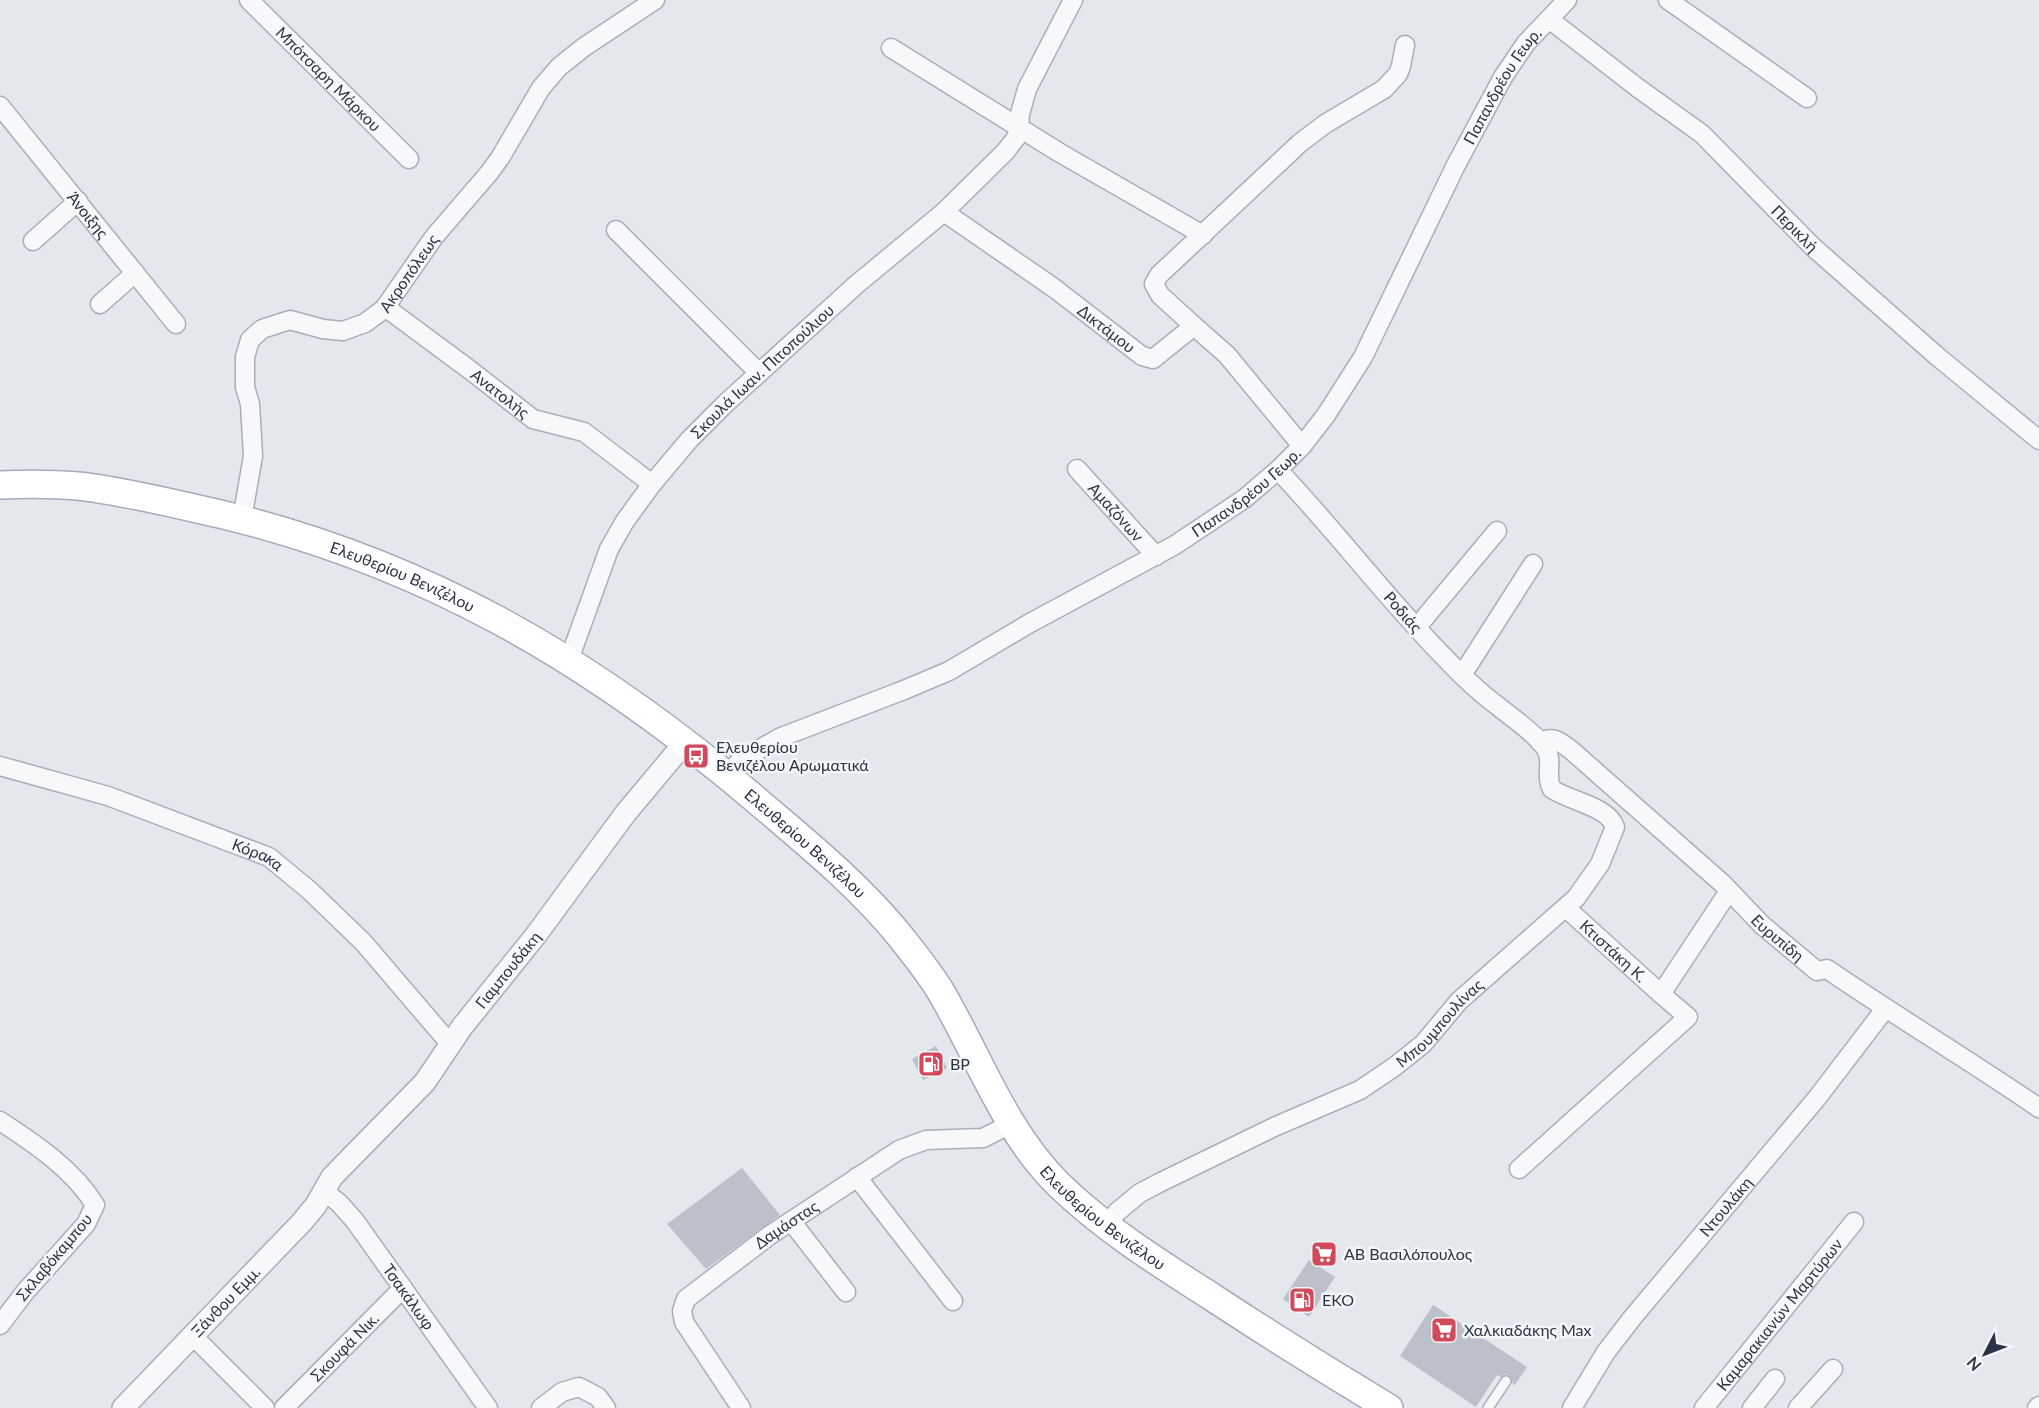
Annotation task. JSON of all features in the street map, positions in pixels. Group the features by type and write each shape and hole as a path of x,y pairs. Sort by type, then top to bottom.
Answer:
{"main road":[{"name":"Ελευθερίου Βενιζέλου","path":"0,484 80,486 152,499 242,519 354,555 422,581 491,615 569,660 634,703 727,774 841,873 879,912 917,957 944,998 1022,1141 1072,1197 1186,1281 1389,1408"}],"street":[{"name":"Μπότσαρη Μάρκου","path":"249,0 409,159"},
{"name":"Ακροπόλεως","path":"242,519 254,456 250,404 245,387 245,357 250,340 262,329 290,320 323,329 343,331 365,323 385,307 434,237 495,165 541,88 559,67 584,47 655,0"},
{"path":"1019,129 1020,114 1027,89 1072,0"},
{"name":"Παπανδρέου Γεωρ.","path":"727,774 741,760 766,744 949,671 1030,623 1156,556 1220,516 1278,470 1302,446 1338,398 1363,357 1456,165 1519,51 1567,0"},
{"path":"1668,0 1807,98"},
{"name":"Περικλή","path":"1549,19 1702,134 1813,247 1938,357 2037,434"},
{"path":"1302,446 1227,355 1160,295 1154,284 1160,275 1226,211 1300,143 1325,124 1383,89 1398,74 1405,45"},
{"path":"891,48 1019,129 1203,235"},
{"name":"Άνοιξης","path":"0,106 176,324"},
{"name":"Σκουλά Ιωαν. Πιτοπούλιου","path":"569,660 609,549 625,521 652,484 702,426 857,284 944,212 1005,152 1016,138 1019,129"},
{"path":"33,241 78,201"},
{"name":"Δικτάμου","path":"944,212 1054,288 1142,356 1153,359 1194,326"},
{"path":"616,230 759,373"},
{"path":"100,304 135,273"},
{"name":"Ανατολής","path":"385,307 533,419 584,432 652,484"},
{"name":"Αμαζόνων","path":"1077,469 1156,556"},
{"name":"Ροδιάς","path":"1278,470 1443,657 1540,742"},
{"path":"1417,627 1497,531"},
{"path":"1462,675 1533,564"},
{"name":"Ευριπίδη","path":"1540,742 1546,739 1557,740 1571,750 1681,846 1762,925 1817,971 1827,969 2039,1108"},
{"name":"Γιαμπουδάκη","path":"325,1192 332,1177 349,1157 425,1082 484,999 536,934 625,814 686,741"},
{"name":"Μπουμπουλίνας","path":"1107,1224 1117,1212 1140,1193 1274,1127 1339,1100 1379,1078 1423,1044 1460,1001 1576,898 1600,864 1614,826 1609,817 1598,810 1552,789 1549,780 1550,758 1540,742"},
{"name":"Κόρακα","path":"0,766 108,796 269,857 309,890 363,942 451,1045"},
{"path":"1661,994 1729,891"},
{"name":"Κτιστάκη Κ.","path":"1519,1169 1688,1017 1566,908"},
{"name":"Ντουλάκη","path":"1572,1408 1606,1352 1626,1326 1817,1098 1885,1009"},
{"name":"Σκλαβόκαμπου","path":"0,1121 22,1135 62,1167 95,1205 86,1224 25,1292 0,1325"},
{"name":"Δαμάστας","path":"741,1408 684,1322 683,1304 691,1294 791,1221 898,1150 916,1143 938,1139 983,1138 1011,1124"},
{"path":"857,1177 953,1301"},
{"name":"Τσακάλωφ","path":"325,1192 339,1203 355,1221 482,1405"},
{"name":"Ξάνθου Εμμ.","path":"123,1408 302,1222 325,1192"},
{"path":"791,1221 846,1292"},
{"name":"Καμαρακιανών Μαρτύρων","path":"1704,1408 1854,1222"},
{"name":"Σκουφά Νικ.","path":"284,1408 403,1288"},
{"path":"192,1335 265,1408"},
{"path":"1798,1408 1833,1369"},
{"path":"1752,1408 1774,1379"},
{"path":"541,1408 562,1392 579,1387 598,1397 606,1408"}],"lane":[{"path":"1488,1408 1506,1381"}],"building":[{"path":"936,1046 947,1068 923,1080 912,1059"},
{"path":"742,1168 780,1215 706,1269 667,1224"},
{"path":"1309,1260 1335,1277 1309,1317 1283,1299"},
{"name":"Χαλκιαδάκης Max","path":"1433,1305 1527,1367 1514,1386 1510,1376 1497,1375 1476,1407 1400,1356"}],"place":[{"name":"Ελευθερίου Βενιζέλου Αρωματικά","path":"696,756"},
{"name":"BP","path":"931,1064"},
{"name":"ΑΒ Βασιλόπουλος","path":"1324,1254"},
{"name":"EKO","path":"1302,1300"},
{"name":"Χαλκιαδάκης Max","path":"1444,1330"}]}
